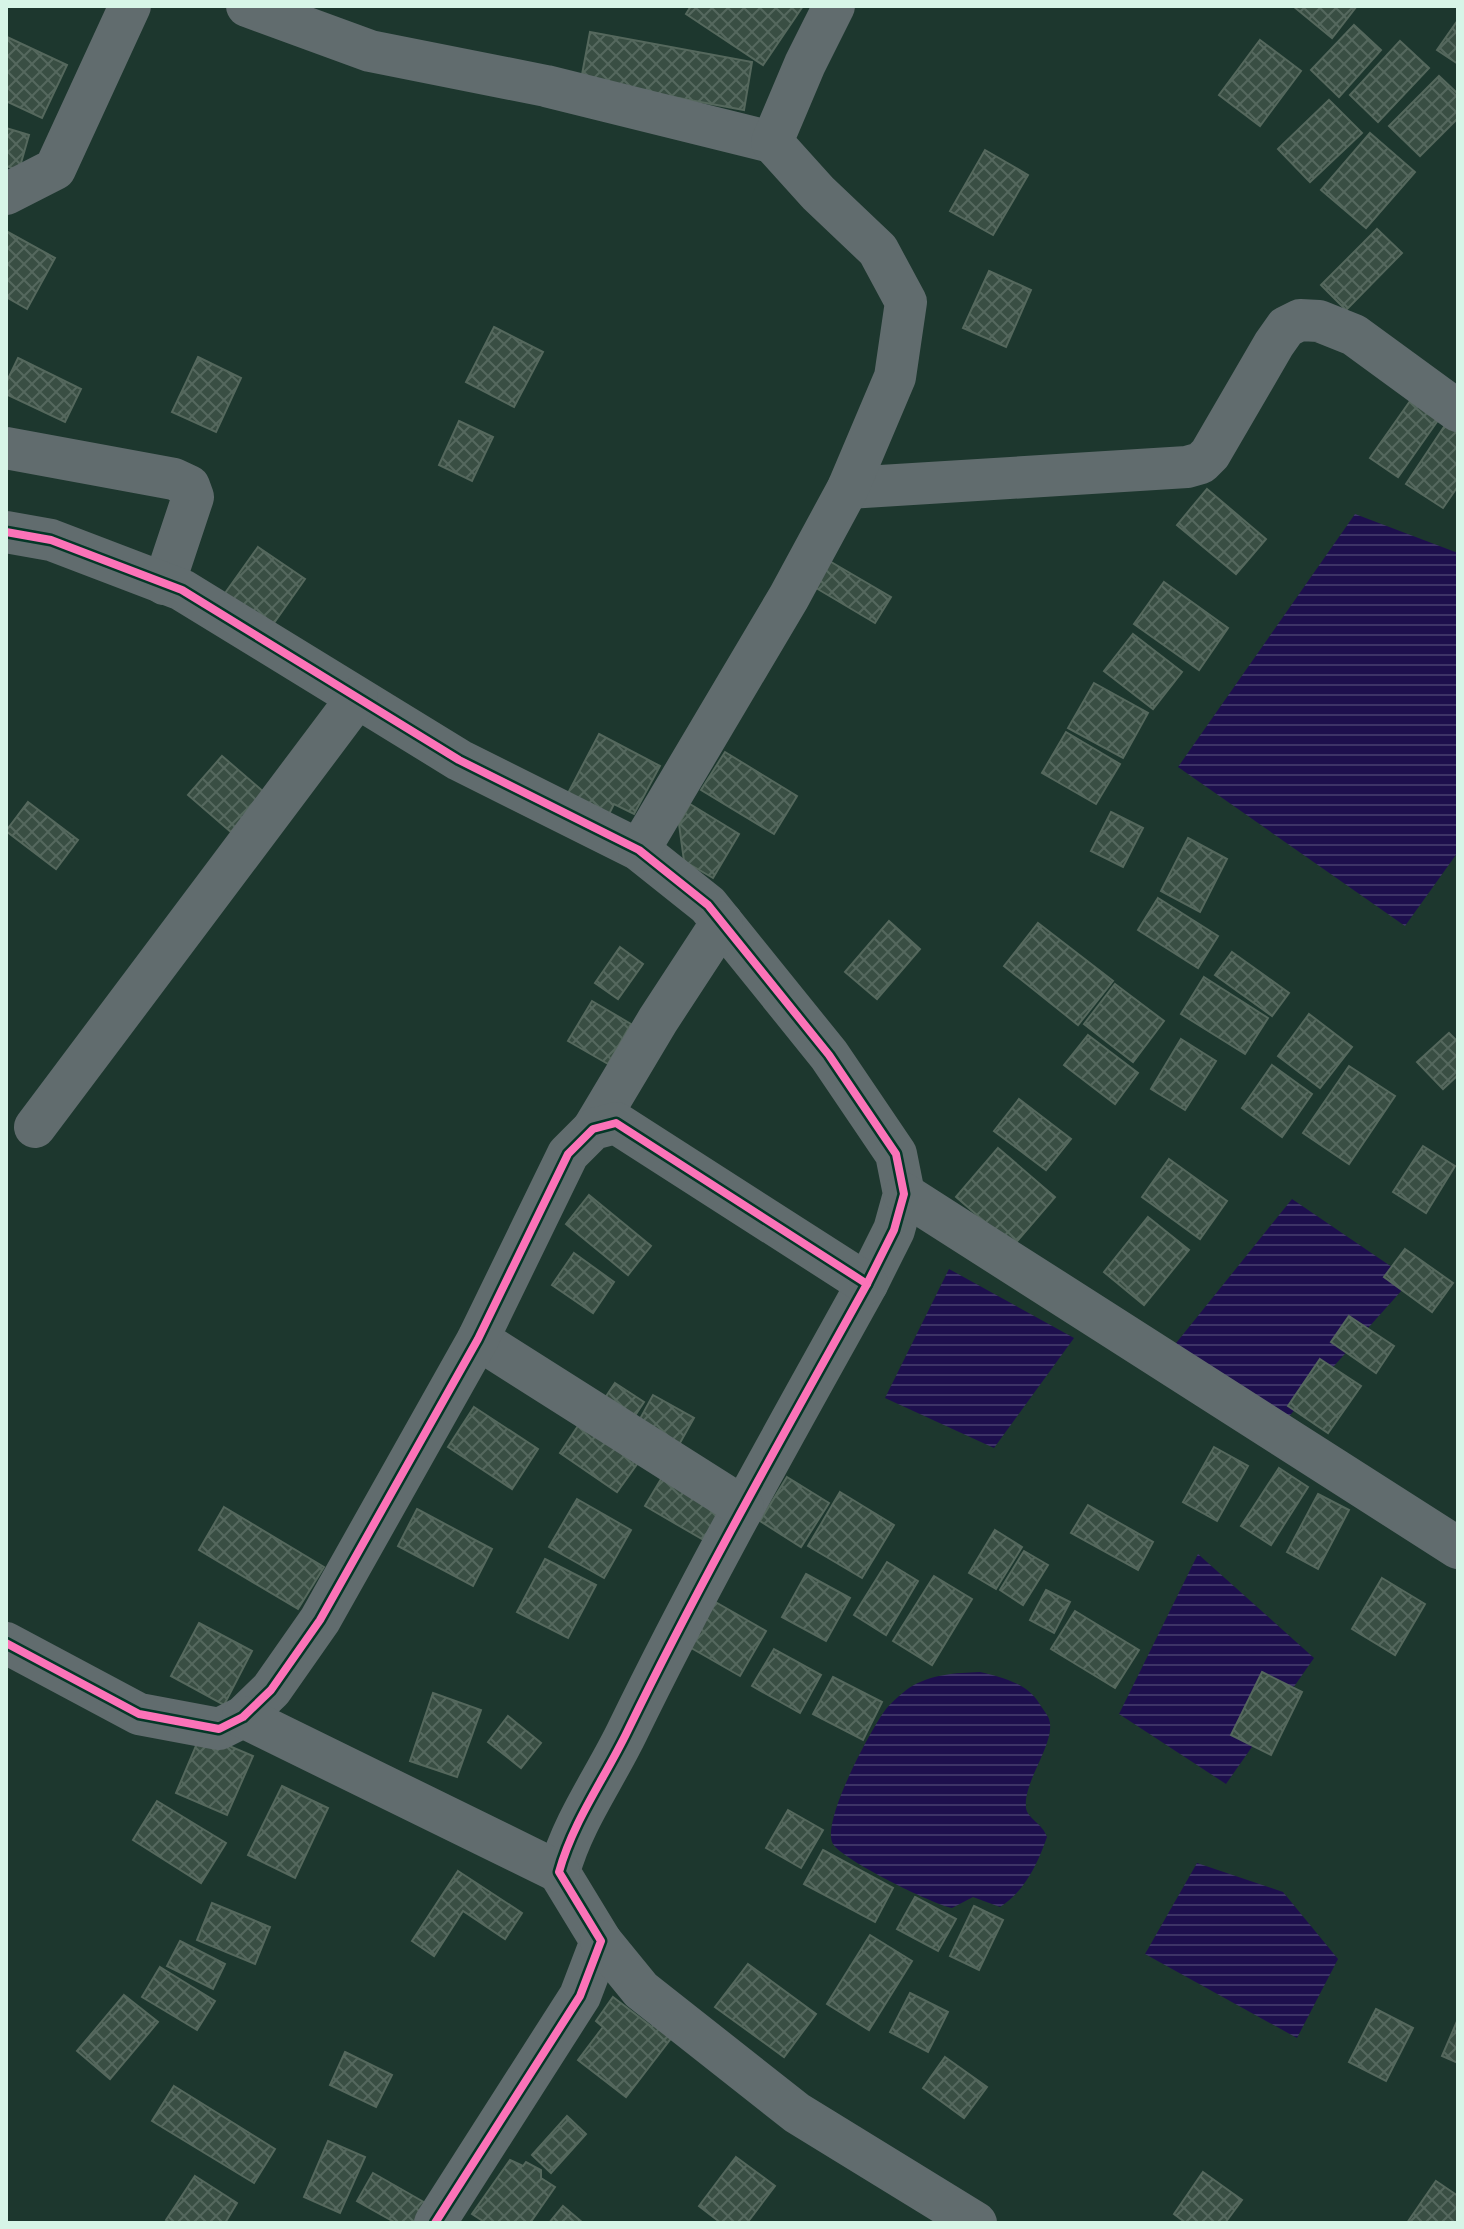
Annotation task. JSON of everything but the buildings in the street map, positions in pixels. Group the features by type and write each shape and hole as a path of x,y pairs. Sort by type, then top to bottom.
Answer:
{"street":[{"path":"6,194 55,169 130,6"},
{"path":"247,6 348,23 370,51 546,86 772,142 818,193 878,250 906,302 895,377 848,488 789,597 639,850"},
{"path":"772,142 834,6"},
{"path":"848,488 1187,467 1201,463 1210,454 1274,344 1286,327 1300,320 1319,321 1354,335 1458,411"},
{"path":"6,448 174,479 189,486 193,497 164,584"},
{"path":"6,532 51,540 182,590 459,760 639,850 708,905 829,1055 896,1154 904,1194 894,1230 684,1616 617,1753 568,1840 559,1872"},
{"path":"35,1127 357,698"},
{"path":"6,1643 139,1714 219,1729 243,1717 271,1690 320,1620 478,1339 568,1154 593,1129 658,1020 722,922"},
{"path":"593,1129 616,1123 867,1284"},
{"path":"904,1194 1458,1548"},
{"path":"478,1339 743,1507"},
{"path":"243,1717 559,1872 601,1941 641,1990 797,2113 976,2223"},
{"path":"435,2223 580,1996 601,1941"}],"shaded area":[{"path":"1355,514 1458,553 1458,852 1405,926 1178,767"},
{"path":"1292,1199 1411,1280 1266,1442 1156,1368"},
{"path":"949,1269 1074,1338 994,1448 885,1398"},
{"path":"1198,1554 1314,1658 1226,1784 1119,1714"},
{"path":"980,1672 1028,1690 1049,1719 1048,1739 1026,1797 1029,1815 1047,1837 1029,1876 1009,1901 1000,1907 973,1897 952,1908 908,1890 853,1860 833,1844 831,1833 849,1776 888,1706 909,1688 926,1680"},
{"path":"1197,1863 1283,1892 1338,1959 1297,2038 1145,1954"}],"cycle path":[{"path":"6,532 51,540 182,590 459,760 639,850 708,905 829,1055 896,1154 904,1194 894,1230 715,1561 565,1853 559,1872 601,1941 580,1996 435,2223"},
{"path":"6,1643 139,1714 219,1729 243,1717 271,1690 320,1620 478,1339 568,1154 593,1129 616,1123 867,1284"}]}
